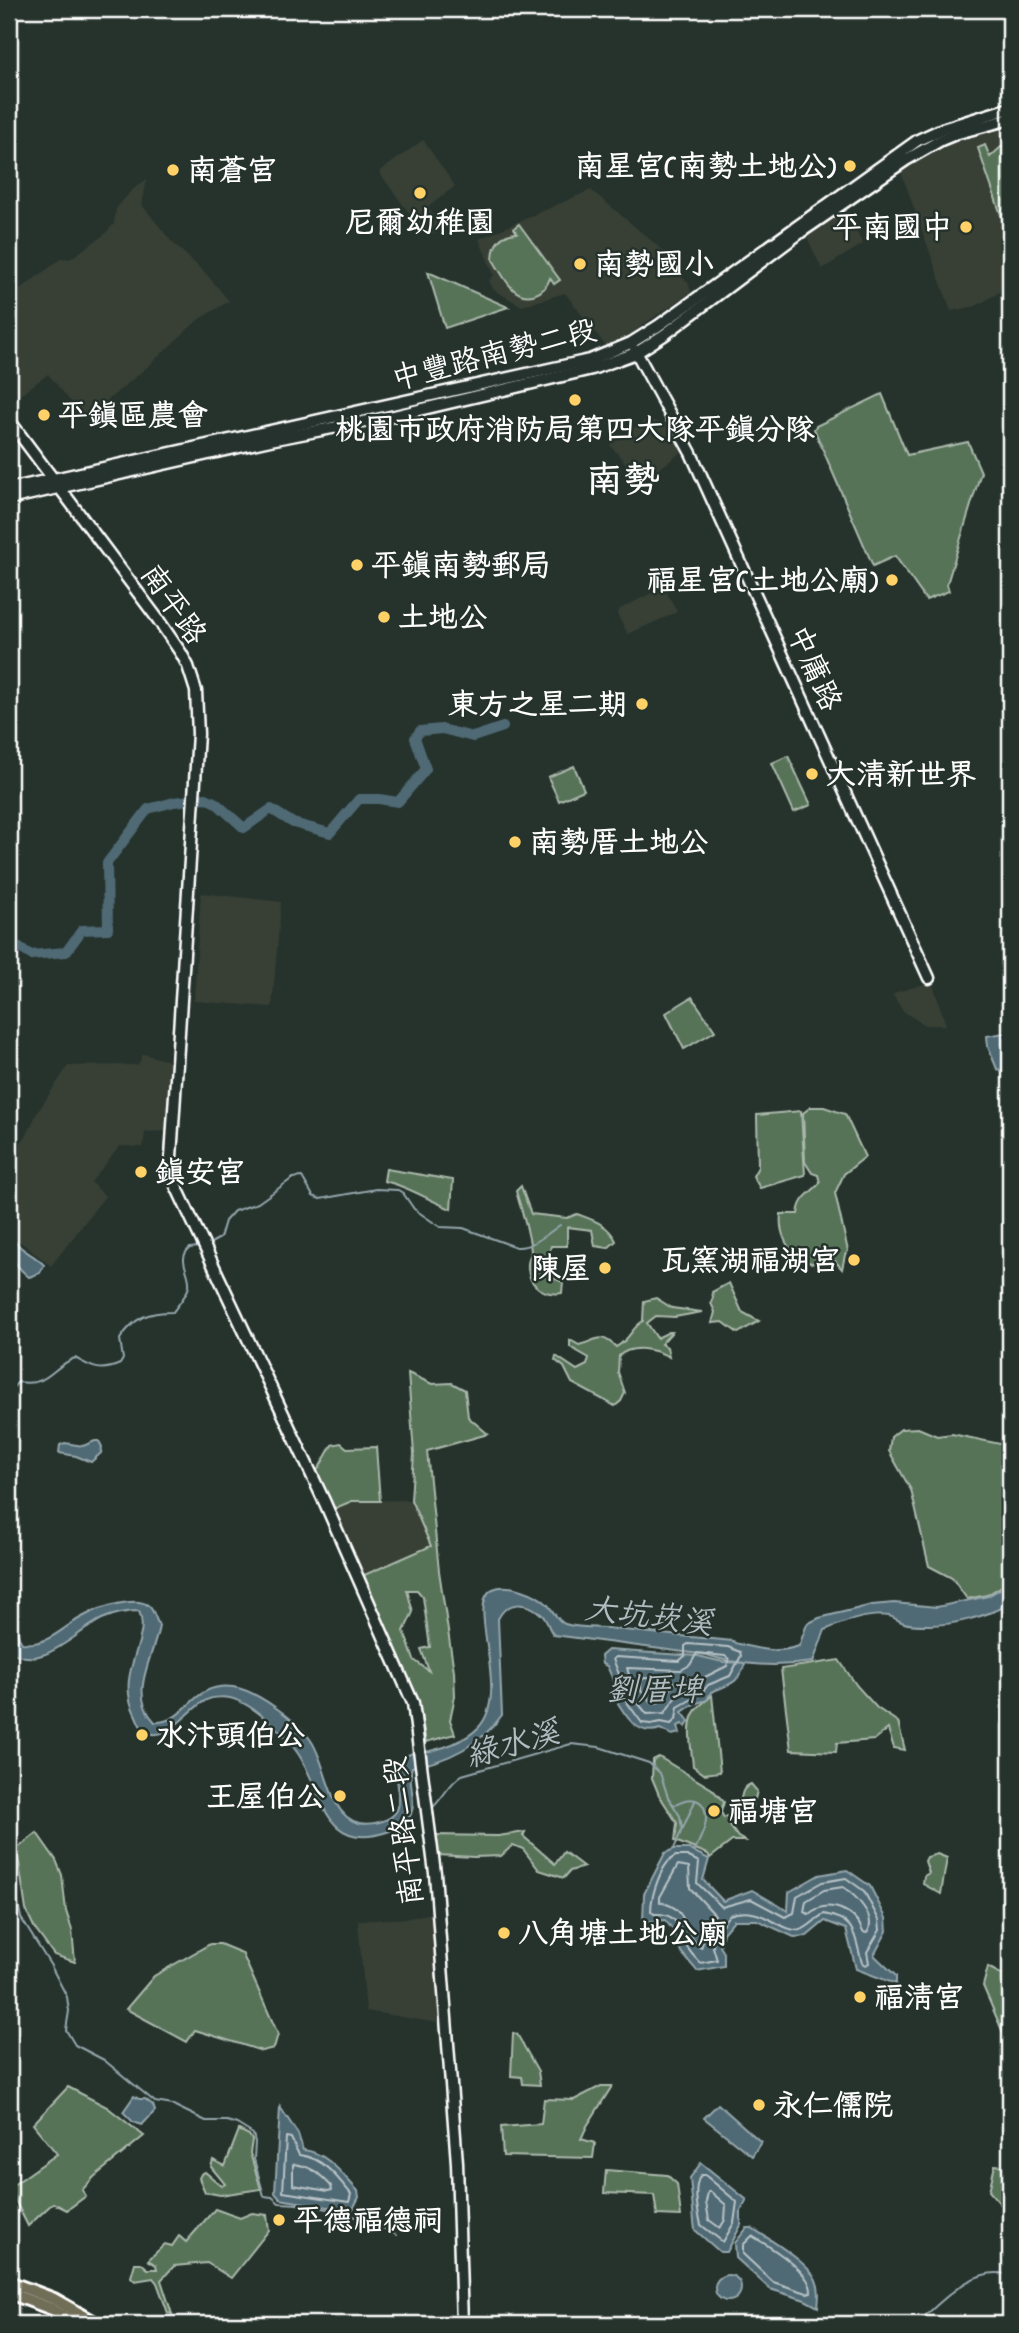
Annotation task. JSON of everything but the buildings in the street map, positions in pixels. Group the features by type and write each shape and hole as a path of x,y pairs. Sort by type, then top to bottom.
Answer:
{"main road":[{"path":"9,2282 54,2299 98,2324"},
{"path":"9,2293 52,2309 79,2324"}],"street":[{"name":"中豐路南勢二段","path":"9,489 634,348 659,326 918,140 942,129 1010,108"},
{"name":"中豐路南勢二段","path":"9,499 270,440 389,417 592,369 664,335 801,232 906,160 958,133 1010,119"},
{"name":"中庸路","path":"634,348 702,475 929,978"},
{"name":"南平路","path":"9,420 157,618 188,666 196,691 198,734 177,1057"},
{"name":"南平路二段","path":"177,1057 170,1173 325,1503 413,1703 435,1873 455,2138 462,2324"}],"shaded area":[{"name":"平南國中","path":"1010,123 1010,286 976,306 951,311 900,169 943,142"},
{"name":"尼爾幼稚園","path":"423,140 455,186 428,207 443,228 427,237 379,172"},
{"path":"147,179 142,205 171,241 207,275 229,301 198,320 85,419 48,374 9,403 9,298 62,258 70,259 104,235 114,224 116,209 131,191"},
{"name":"南勢國小","path":"591,190 666,253 670,268 688,282 691,292 628,338 605,345 565,293 522,306 494,290 489,281 494,275 479,239"},
{"path":"842,207 863,244 822,269 805,233"},
{"path":"647,419 670,426 684,450 642,482 610,445"},
{"path":"664,587 677,612 628,634 617,614 620,609"},
{"path":"201,893 281,902 272,1007 194,1001"},
{"path":"932,982 946,1025 925,1025 903,1011 893,995"},
{"path":"143,1054 172,1062 167,1131 145,1132 143,1147 120,1146 91,1182 105,1196 51,1266 13,1236 9,1237 9,1157 27,1135 37,1113 68,1066 138,1065"},
{"path":"411,1500 431,1546 362,1576 333,1509 352,1501"},
{"path":"432,1913 439,2023 366,2011 358,1921 409,1918"}],"green space":[{"path":"1010,143 1010,241 978,148 985,145 990,157 1002,146"},
{"path":"519,224 560,280 554,284 550,278 540,292 530,295 518,293 513,289 493,260 494,249 499,241 506,235 517,233 514,228"},
{"path":"428,272 508,307 445,328"},
{"path":"882,394 907,455 968,442 981,472 947,584 949,591 926,600 895,556 873,566 814,429"},
{"path":"788,756 811,805 794,812 772,763"},
{"path":"574,766 584,790 559,801 548,777"},
{"path":"692,997 715,1031 684,1049 666,1013"},
{"path":"811,1107 824,1107 845,1114 865,1157 844,1174 835,1193 848,1251 842,1269 835,1261 824,1264 803,1260 788,1246 783,1237 781,1214 798,1214 803,1200 820,1183 818,1175 812,1173 805,1162 803,1113"},
{"path":"801,1111 805,1175 760,1188 753,1176 758,1167 757,1115"},
{"path":"386,1169 453,1180 451,1209 384,1181"},
{"path":"521,1186 531,1214 567,1218 577,1214 604,1227 616,1241 608,1248 595,1246 592,1230 567,1227 567,1246 551,1246 544,1274 563,1282 562,1293 544,1291 531,1280 528,1265 530,1243 516,1191"},
{"path":"729,1283 742,1312 759,1321 738,1333 723,1322 712,1323 715,1312 711,1303 712,1292"},
{"path":"656,1298 672,1308 702,1312 675,1317 656,1316 647,1323 657,1338 672,1332 661,1344 667,1347 669,1357 644,1349 630,1350 619,1356 618,1372 625,1393 615,1406 572,1383 564,1367 555,1360 556,1356 577,1370 587,1365 589,1358 570,1347 570,1340 579,1345 602,1338 616,1347 643,1321 644,1301"},
{"path":"408,1373 432,1384 452,1383 465,1390 468,1417 488,1434 427,1451 439,1571 454,1671 455,1696 450,1720 455,1734 426,1742 418,1698 362,1576 431,1546 411,1500 414,1454","holes":["407,1590 417,1590 423,1597 430,1647 421,1649 429,1671 414,1660 404,1631 413,1612"]},
{"path":"918,1428 937,1436 952,1434 1010,1446 1010,1581 987,1595 967,1599 952,1578 929,1566 911,1490 889,1451 891,1437 901,1429"},
{"path":"341,1443 347,1448 376,1447 380,1501 352,1501 333,1509 315,1472 332,1445"},
{"path":"839,1660 877,1708 898,1722 905,1750 894,1748 888,1729 874,1740 837,1743 836,1752 791,1750 781,1669"},
{"path":"712,1695 720,1772 704,1774 693,1766 690,1729 696,1710"},
{"path":"659,1757 712,1789 724,1802 721,1812 724,1818 738,1807 743,1790 751,1784 757,1791 753,1804 730,1826 738,1837 745,1841 732,1841 710,1858 708,1854 675,1841 677,1823 659,1795 652,1778 653,1760"},
{"path":"525,1832 523,1836 555,1864 564,1852 584,1867 570,1871 564,1878 539,1870 523,1849 513,1845 501,1856 437,1855 434,1835 498,1836"},
{"path":"37,1833 56,1860 62,1875 75,1962 54,1955 35,1929 26,1910 19,1863 14,1851"},
{"path":"937,1854 947,1858 941,1894 923,1884 924,1876 929,1873 925,1861 927,1857"},
{"path":"210,1944 220,1944 242,1953 278,2034 274,2048 262,2051 195,2030 187,2042 126,2009 154,1976"},
{"path":"988,1967 1010,1979 1010,2041 1007,2042 983,1986"},
{"path":"513,2033 517,2034 538,2071 540,2085 523,2084 522,2077 511,2076"},
{"path":"601,2086 612,2086 581,2139 595,2143 593,2158 503,2156 501,2127 541,2124 544,2099 574,2100"},
{"path":"68,2087 107,2107 144,2136 94,2177 82,2190 86,2196 67,2210 53,2203 28,2226 9,2188 57,2154 33,2124"},
{"path":"239,2130 249,2135 252,2140 250,2153 261,2189 220,2195 205,2192 199,2178 205,2172 222,2186 225,2184 211,2167 213,2160 225,2166"},
{"path":"995,2165 1010,2167 1010,2215 989,2191"},
{"path":"606,2170 667,2175 677,2184 681,2216 657,2215 654,2195 604,2193"},
{"path":"215,2209 240,2218 252,2213 267,2215 269,2230 231,2278 207,2263 174,2266 161,2280 172,2314 168,2313 153,2278 135,2281 131,2277 135,2263 141,2263 148,2269 157,2269 156,2265 148,2260 165,2244 172,2246 179,2236 186,2242"}],"water":[{"path":"1010,1032 1010,1074 997,1069 988,1047 987,1036"},
{"path":"9,1238 13,1238 20,1247 44,1265 40,1273 29,1277 20,1269 10,1250"},
{"path":"99,1441 102,1447 101,1453 91,1462 59,1453 60,1445 65,1443 83,1446"},
{"path":"1010,1583 1010,1604 991,1612 958,1622 936,1625 909,1624 881,1615 856,1619 825,1630 813,1662 787,1665 746,1663 707,1655 554,1635 544,1617 536,1610 524,1605 512,1606 498,1619 502,1715 484,1735 462,1750 438,1761 412,1767 413,1808 409,1818 387,1832 366,1836 350,1834 337,1827 328,1815 294,1747 269,1721 239,1701 225,1697 209,1699 177,1724 159,1734 150,1734 142,1728 130,1699 129,1684 141,1634 139,1611 102,1619 45,1654 21,1656 9,1650 9,1599 22,1643 48,1639 78,1619 100,1609 127,1602 143,1603 151,1608 159,1626 143,1687 143,1700 155,1722 166,1721 175,1716 207,1690 233,1687 253,1694 286,1715 304,1731 317,1750 332,1794 347,1817 359,1823 375,1823 389,1818 397,1811 397,1770 401,1761 410,1754 436,1749 462,1739 478,1728 488,1713 490,1672 483,1612 485,1598 493,1589 506,1587 529,1593 542,1600 560,1620 569,1625 733,1641 775,1650 799,1646 807,1624 819,1618 872,1605 894,1603 937,1607 988,1596"},
{"name":"劉厝埤","path":"608,1650 698,1656 723,1662 745,1663 740,1675 733,1682 711,1692 707,1700 682,1712 689,1721 686,1727 682,1724 678,1726 680,1733 672,1735 660,1729 644,1730 631,1722 612,1693 615,1684 607,1666 602,1664 601,1656"},
{"path":"674,1849 689,1849 709,1859 703,1880 723,1901 752,1890 788,1911 789,1892 819,1875 847,1870 870,1886 886,1918 887,1931 874,1955 896,1976 896,1984 856,1969 846,1929 825,1921 807,1936 794,1937 757,1920 734,1920 723,1933 720,1946 724,1953 724,1966 697,1971 681,1952 673,1930 665,1920 643,1922 644,1894 665,1853"},
{"path":"134,2096 145,2099 153,2105 155,2111 142,2125 133,2122 123,2112"},
{"path":"718,2104 761,2142 752,2156 704,2118"},
{"path":"280,2107 298,2134 303,2150 327,2160 358,2191 359,2197 352,2211 280,2199 275,2193"},
{"path":"701,2163 747,2200 741,2211 741,2225 727,2252 720,2252 695,2230 690,2178"},
{"path":"747,2228 752,2228 778,2245 812,2273 818,2287 818,2307 770,2289 736,2258 735,2243"},
{"path":"728,2275 737,2279 741,2288 737,2297 728,2301 719,2297 715,2288 719,2279"}],"waterway":[{"path":"9,941 31,955 66,952 82,930 108,929 107,863 148,809 206,798 216,803 244,828 271,809 293,823 330,833 359,799 398,802 426,769 415,738 420,731 442,729 473,737 503,727"},
{"path":"207,1245 220,1238 225,1221 234,1211 258,1203 293,1178 302,1177 313,1196 320,1199 376,1189 398,1190 414,1209 440,1227 463,1228 516,1247 534,1243 560,1225"},
{"path":"9,1392 18,1382 37,1382 75,1358 101,1368 120,1364 123,1359 120,1339 131,1325 142,1317 173,1312 184,1297 189,1286 184,1257 190,1248 199,1247"},
{"name":"綠水溪","path":"431,1809 462,1775 571,1744 599,1747 649,1763 660,1773 668,1797 680,1816 682,1829 674,1849"},
{"name":"綠水溪","path":"674,1805 691,1799 703,1806 706,1823 694,1852"},
{"name":"綠水溪","path":"683,1828 695,1801"},
{"path":"9,1858 21,1918 67,1997 69,2011 66,2030 75,2045 104,2060 155,2102 173,2105 206,2121 237,2124 253,2134 254,2159 264,2196 272,2197 279,2203 339,2212 396,2235"},
{"path":"916,2324 947,2296 971,2280 996,2273 1010,2275"}],"railway":[{"path":"9,2313 22,2324"}],"place":[{"name":"南星宮(南勢土地公)","path":"850,166"},
{"name":"南蒼宮","path":"173,170"},
{"name":"尼爾幼稚園","path":"420,193"},
{"name":"平南國中","path":"966,227"},
{"name":"南勢國小","path":"580,264"},
{"name":"桃園市政府消防局第四大隊平鎮分隊","path":"575,400"},
{"name":"平鎮區農會","path":"44,415"},
{"name":"平鎮南勢郵局","path":"357,565"},
{"name":"福星宮(土地公廟)","path":"892,580"},
{"name":"土地公","path":"384,617"},
{"name":"東方之星二期","path":"642,704"},
{"name":"大清新世界","path":"812,774"},
{"name":"南勢厝土地公","path":"515,842"},
{"name":"鎮安宮","path":"141,1172"},
{"name":"瓦窯湖福湖宮","path":"854,1260"},
{"name":"陳屋","path":"605,1268"},
{"name":"水汴頭伯公","path":"142,1735"},
{"name":"王屋伯公","path":"340,1796"},
{"name":"福塘宮","path":"714,1811"},
{"name":"八角塘土地公廟","path":"504,1933"},
{"name":"福清宮","path":"860,1997"},
{"name":"永仁儒院","path":"759,2105"},
{"name":"平德福德祠","path":"279,2220"}],"district":[{"name":"南勢","path":"623,479"}],"water label":[{"name":"大坑崁溪","path":"649,1615"}]}
